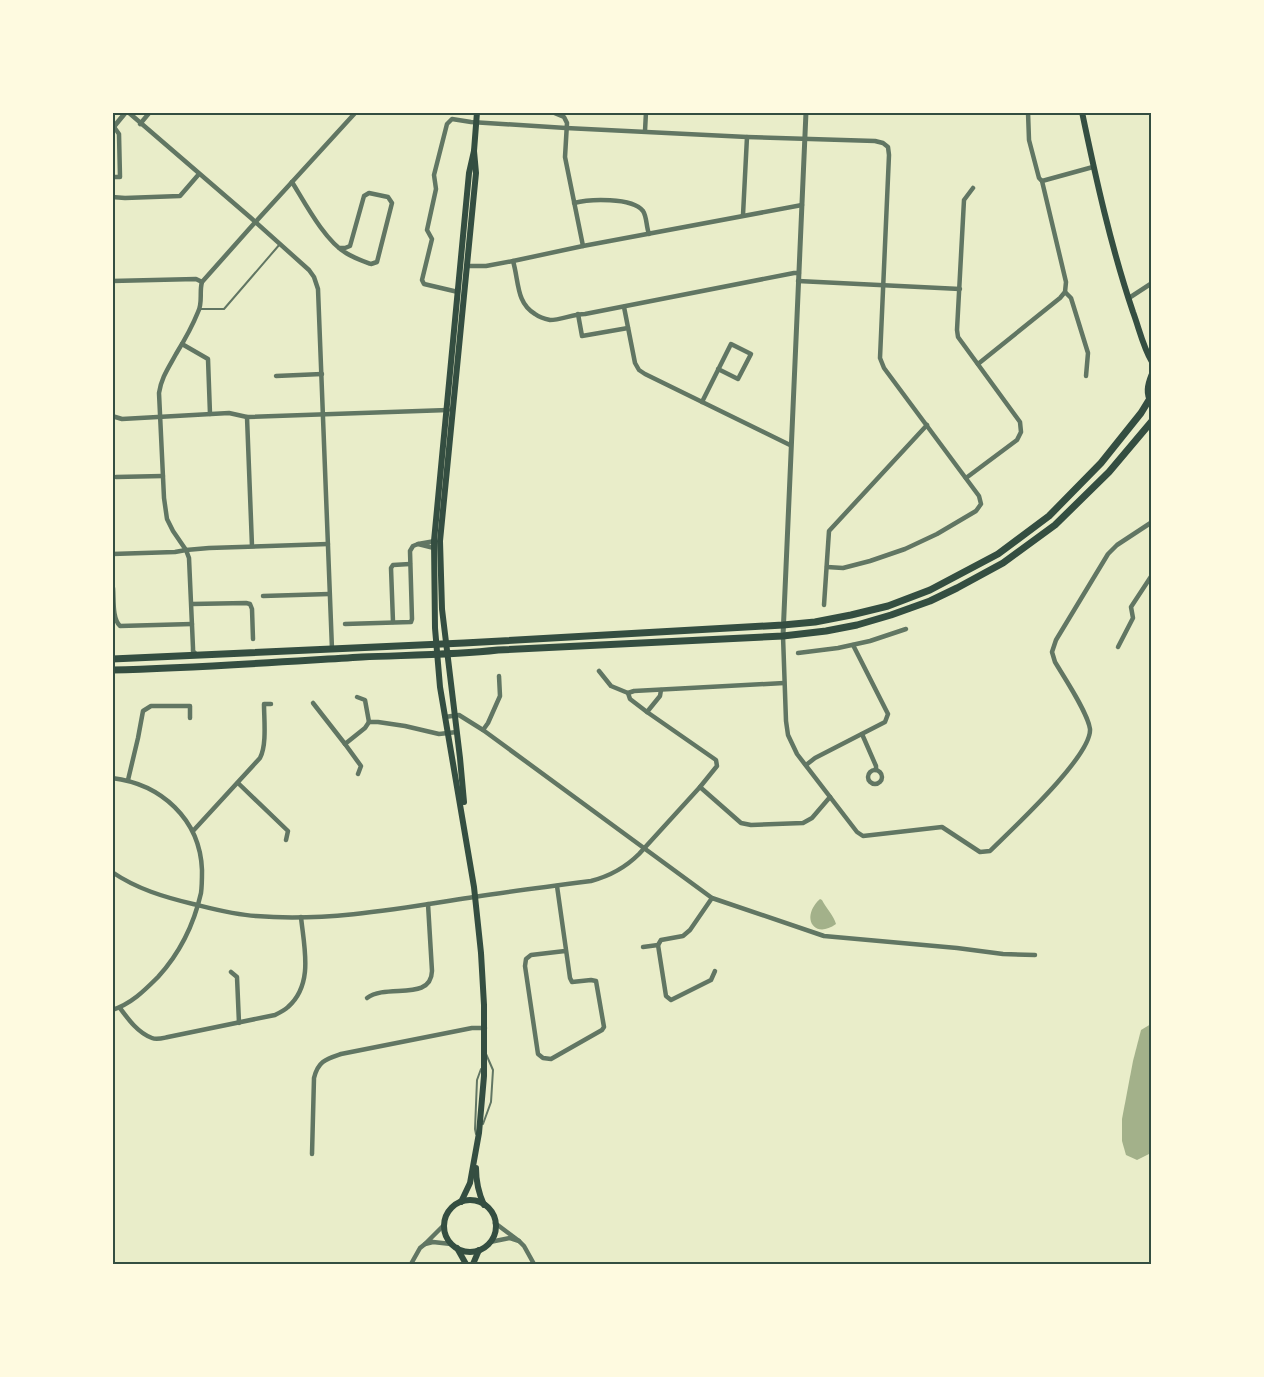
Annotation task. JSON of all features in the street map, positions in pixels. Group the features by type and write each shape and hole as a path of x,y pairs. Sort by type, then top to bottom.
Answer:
{"main road":[{"path":"461,1202 470,1183 478,1141 484,1063 484,1028 481,953 442,609 440,560 458,292 469,173 474,151 477,112"},
{"path":"1082,112 1093,167 1128,298 1152,362"},
{"path":"468,845 440,687 435,628 434,544 467,266 476,173 474,151"},
{"path":"112,670 783,625 815,622 888,606 930,590 998,554 1049,516 1101,463 1150,402 1148,384 1152,375"},
{"path":"447,649 459,654 498,650 783,636 857,625 891,615 930,601 1003,563 1055,525 1109,472 1152,421"},
{"path":"112,660 422,644 437,649"},
{"path":"476,1154 476,1182 484,1205"},
{"path":"454,1246 471,1252 490,1242 495,1230 495,1223 490,1210 477,1202 461,1202 454,1206 445,1218 444,1225 447,1238 466,1264"},
{"path":"473,1264 478,1250"}],"street":[{"path":"112,177 120,176 119,134 113,128 127,112 256,222 309,270 314,278 318,289 332,648"},
{"path":"140,124 150,112"},
{"path":"197,655 193,651 189,558 167,519 164,498 160,384 200,309 200,288 202,282 356,112"},
{"path":"552,112 564,117 566,123 565,157 582,246"},
{"path":"645,131 646,112"},
{"path":"806,112 783,625 786,722 788,735 798,754 857,832 863,836 942,827 980,852 986,852 990,851 1041,802 1074,761 1090,732 1088,720 1055,662 1052,652 1056,640 1108,554 1117,545 1152,522"},
{"path":"1028,112 1029,140 1039,178 1042,181 1066,282 1066,292 1071,298 1088,353 1086,376"},
{"path":"458,292 424,284 422,280 432,239 426,230 436,189 434,175 446,124 452,119 566,128 882,142 888,147 889,155 880,358 884,368 979,496 982,504 976,511 937,534 905,549 844,568 827,567"},
{"path":"744,215 747,137"},
{"path":"1042,181 1093,167"},
{"path":"112,197 180,196 199,174"},
{"path":"292,182 323,229 339,248 371,264 377,262 392,203 388,197 369,193 364,196 350,246 339,248"},
{"path":"966,478 1017,440 1021,432 1020,422 958,337 964,200 973,188"},
{"path":"574,203 601,200 625,202 638,206 644,213 649,234"},
{"path":"467,266 486,266 802,205"},
{"path":"513,261 519,294 523,303 531,312 539,317 550,320 798,273"},
{"path":"112,281 196,279 202,282"},
{"path":"798,281 960,288"},
{"path":"1128,298 1152,283"},
{"path":"978,364 1066,292"},
{"path":"624,306 635,364 639,370 790,445"},
{"path":"578,314 582,336 628,328"},
{"path":"182,344 208,359 210,414"},
{"path":"702,402 718,369 731,344 751,354 738,378 718,369"},
{"path":"276,376 322,374"},
{"path":"112,416 122,418 161,417 229,413 247,417 449,410"},
{"path":"247,417 252,546"},
{"path":"824,605 829,531 927,426"},
{"path":"116,477 163,476"},
{"path":"344,624 410,622 412,619 410,551 413,546 418,544 434,544 436,541 437,554 440,560"},
{"path":"112,554 175,552 252,546 328,544"},
{"path":"393,622 391,568 393,565 410,564"},
{"path":"1118,648 1133,618 1131,607 1152,574"},
{"path":"113,588 115,616 120,626 192,624"},
{"path":"263,596 329,594"},
{"path":"192,604 250,604 253,638"},
{"path":"798,653 853,645 906,629"},
{"path":"806,765 814,758 885,722 888,714 853,645"},
{"path":"599,671 611,686 628,693 634,691 784,683"},
{"path":"483,730 500,696 499,676"},
{"path":"647,712 660,696 661,690"},
{"path":"112,872 130,883 160,896 197,905 255,916 301,917 342,915 428,904 604,878 632,861 717,766 716,760 647,712 630,699 628,693"},
{"path":"345,744 365,728 369,722 365,700 357,697"},
{"path":"313,703 361,766 358,774"},
{"path":"193,832 260,758 263,753 264,704 271,704"},
{"path":"128,780 143,711 151,706 190,706 190,718"},
{"path":"445,718 459,715 483,730 712,898 824,936 1003,954 1035,955"},
{"path":"369,722 405,726 439,734 457,732"},
{"path":"862,734 876,770"},
{"path":"112,778 128,780 149,788 166,799 178,811 193,832 201,861 201,894 184,940 174,958 148,987 132,1001 112,1010"},
{"path":"238,784 288,831 286,840"},
{"path":"700,787 740,823 751,825 803,823 812,818 830,797"},
{"path":"557,886 570,978 572,982 596,981 604,1027 602,1030 551,1059 543,1058 538,1054 525,966 526,959 531,955 565,950"},
{"path":"712,898 690,930 683,936 661,940 658,945 666,996 671,1000 711,980 715,971"},
{"path":"367,998 376,993 419,989 431,980 428,904"},
{"path":"120,1008 141,1032 154,1039 275,1015 288,1008 299,994 305,978 301,917"},
{"path":"643,947 658,945"},
{"path":"232,972 237,977 239,1022"},
{"path":"312,1154 314,1078 316,1070 321,1063 341,1054 472,1028 484,1028"},
{"path":"495,1223 524,1246 534,1264"},
{"path":"411,1264 420,1248 444,1225"},
{"path":"490,1242 510,1238 519,1241"},
{"path":"424,1244 433,1242 454,1246"}],"lane":[{"path":"200,309 224,309 280,244"},
{"path":"479,1133 491,1102 492,1094 493,1070 484,1051"},
{"path":"478,1141 475,1129 477,1080 484,1063"}],"shaded area":[{"path":"820,899 836,924 828,928 816,928 810,919 814,906"},
{"path":"1151,1024 1151,1153 1137,1160 1126,1155 1122,1141 1122,1119 1141,1030"}]}
